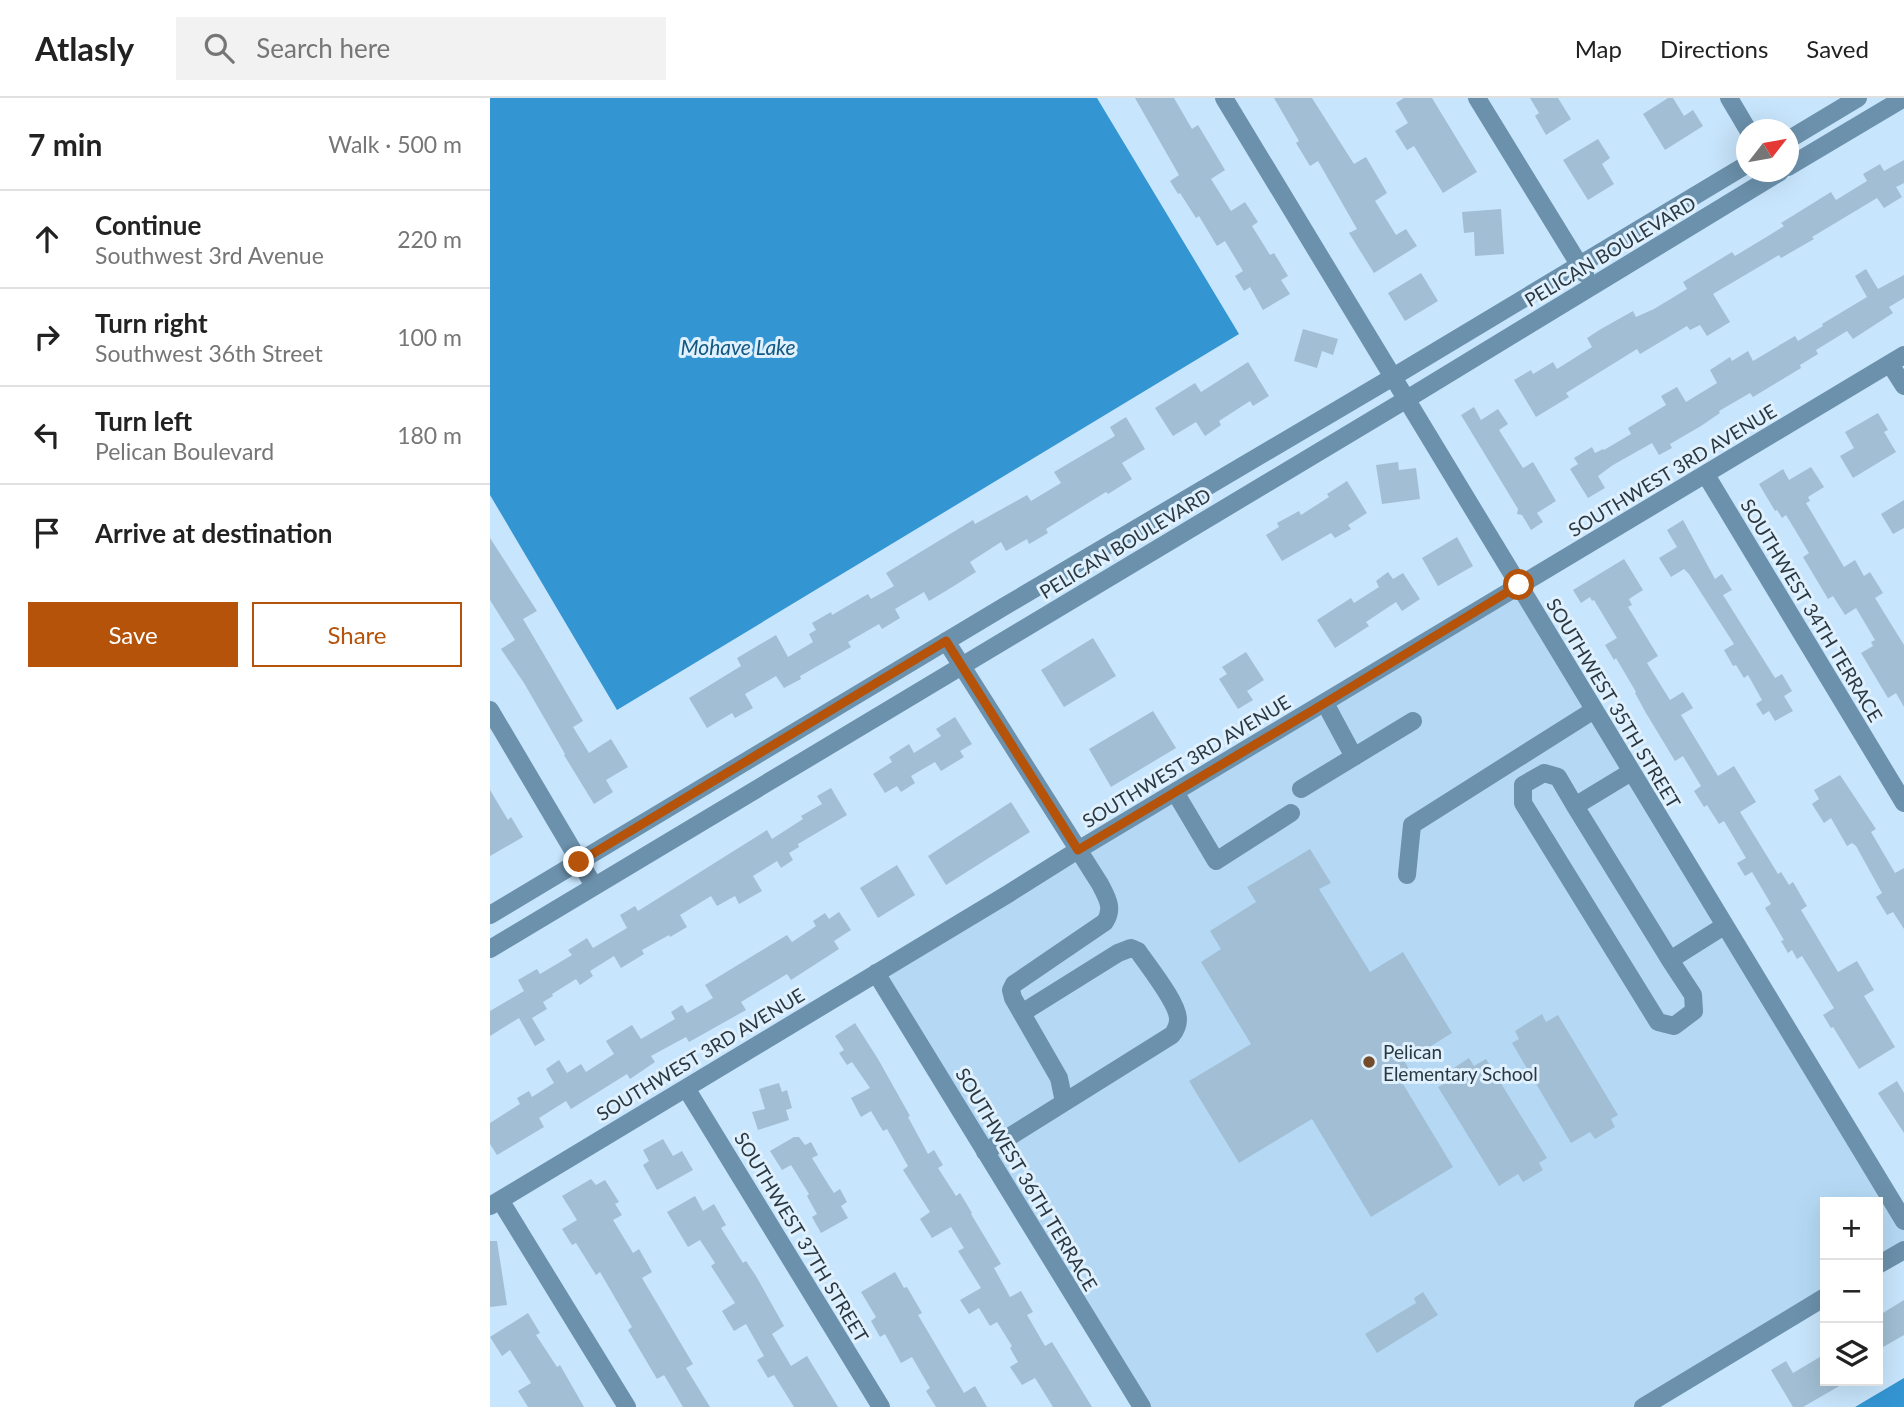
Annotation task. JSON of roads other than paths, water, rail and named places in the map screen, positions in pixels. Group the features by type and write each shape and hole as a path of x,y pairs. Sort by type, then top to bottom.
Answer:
{"street":[{"name":"SOUTHWEST 35TH STREET","path":"1224,98 1904,1221"},
{"path":"1477,98 1593,286"},
{"path":"1729,98 1741,119"},
{"path":"1799,133 1858,98"},
{"name":"PELICAN BOULEVARD","path":"1799,159 1904,98"},
{"name":"PELICAN BOULEVARD","path":"490,915 1736,171"},
{"name":"PELICAN BOULEVARD","path":"490,949 1407,399 1763,182"},
{"path":"1897,359 1904,386"},
{"name":"SOUTHWEST 3RD AVENUE","path":"495,1203 1897,359"},
{"name":"SOUTHWEST 34TH TERRACE","path":"1706,475 1904,803"},
{"path":"946,641 1108,900 1110,915 1105,922 1014,984 1011,990 1059,1078 1064,1102"},
{"path":"1325,703 1354,757"},
{"path":"490,710 594,886"},
{"path":"1406,875 1412,825 1594,710"},
{"path":"1301,789 1413,721"},
{"path":"1575,806 1631,772"},
{"path":"1544,773 1558,777 1575,806 1693,995 1694,1011 1674,1026 1658,1022 1523,803 1523,785 1544,773"},
{"path":"1175,792 1216,861 1291,813"},
{"path":"1670,960 1724,926"},
{"path":"985,1152 1172,1035 1177,1028 1178,1017 1173,1003 1138,951 1132,948 1118,953 1022,1013"},
{"name":"SOUTHWEST 36TH TERRACE","path":"876,973 1142,1407"},
{"name":"SOUTHWEST 37TH STREET","path":"686,1088 881,1407"},
{"path":"495,1203 627,1407"},
{"path":"1883,1262 1904,1250"},
{"path":"1643,1407 1820,1300"}],"water":[{"name":"Mohave Lake","path":"490,98 1097,98 1239,334 617,710 490,495"},
{"path":"1904,1378 1904,1407 1855,1407"}],"place":[{"name":"Pelican Elementary School","path":"1369,1062"}]}
